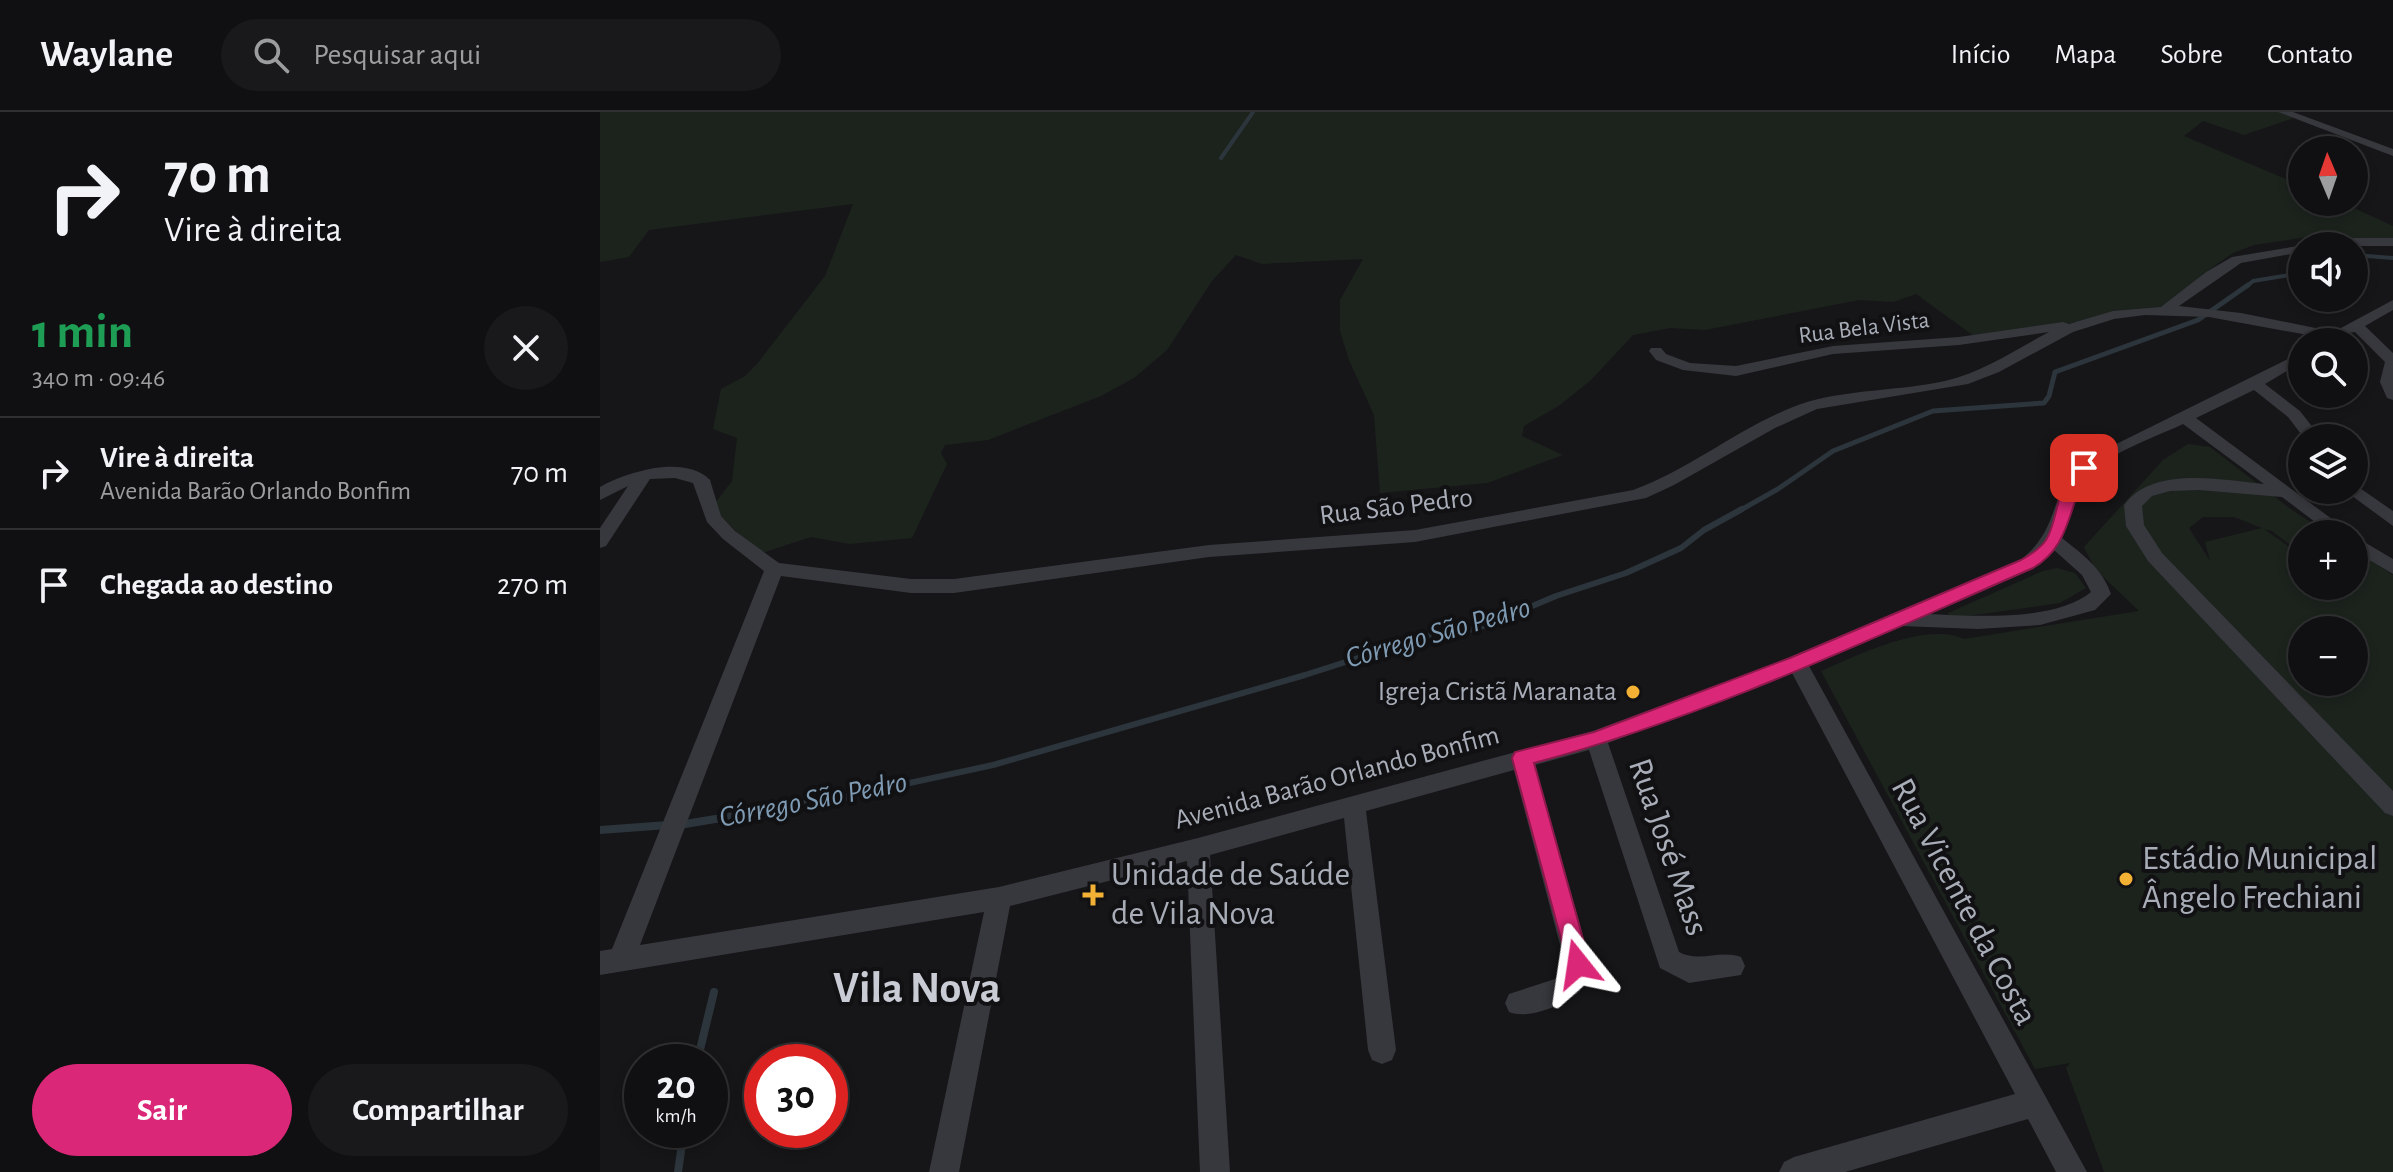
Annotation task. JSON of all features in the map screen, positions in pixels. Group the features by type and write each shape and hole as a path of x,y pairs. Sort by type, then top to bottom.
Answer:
{"street":[{"path":"2283,112 2393,153"},
{"path":"2368,242 2393,242"},
{"path":"2165,310 2211,275 2237,260 2288,251"},
{"path":"2353,328 2393,304"},
{"name":"Rua São Pedro","path":"645,474 678,472 701,480 713,518 729,535 774,569 911,586 954,586 1209,551 1415,536 1604,502 1662,487 1749,436 1810,407 1963,381 2009,362 2083,323 2103,317 2165,310 2219,316 2288,330"},
{"name":"Rua Bela Vista","path":"1656,351 1661,357 1688,367 1736,371 1833,350 1959,341 2083,323"},
{"path":"2357,326 2391,357 2393,361 2388,382 2393,395"},
{"path":"1900,619 1955,624 1998,622 2078,610 2096,602 2101,594 2099,584 2090,571 2054,541 2074,479 2084,468 2113,450 2256,384 2288,365"},
{"path":"2256,384 2302,424"},
{"path":"2184,417 2323,520"},
{"path":"600,494 645,474"},
{"path":"600,542 645,474"},
{"path":"2284,492 2187,485 2146,490 2136,497 2132,505 2133,524 2155,557 2393,806"},
{"path":"2368,500 2393,520"},
{"name":"Avenida Barão Orlando Bonfim","path":"610,963 999,898 1198,848 1596,739 1797,663 1900,619 2027,564 2040,557 2054,541"},
{"path":"2368,551 2393,568"},
{"path":"610,963 669,838 774,569"},
{"name":"Rua Vicente da Costa","path":"1797,663 2072,1172"},
{"name":"Rua José Mass","path":"1596,739 1669,960 1689,971 1732,966"},
{"path":"1518,1003 1568,989 1575,982 1578,964 1522,758"},
{"path":"1354,803 1382,1050"},
{"path":"1198,848 1215,1172"},
{"path":"944,1172 999,898"},
{"path":"1794,1172 2034,1103"}],"shaded area":[{"path":"600,112 2279,112 2294,118 2244,135 2203,121 2184,136 2288,180 2288,216 2368,214 2393,226 2393,240 2368,239 2368,232 2288,232 2288,240 2254,245 2233,253 2204,273 2161,311 1974,336 1916,294 1893,302 1859,300 1705,330 1670,328 1633,335 1591,380 1560,405 1524,426 1522,436 1563,455 1487,483 1380,493 1374,415 1349,360 1340,331 1340,300 1363,259 1262,264 1236,255 1212,281 1167,350 1134,378 1101,396 988,440 945,445 941,453 947,464 912,538 850,544 811,537 759,554 712,507 732,481 737,438 713,429 721,389 745,376 757,364 825,276 853,204 649,230 629,257 600,262"},
{"path":"2188,444 2210,447 2307,520 2288,520 2288,543 2264,529 2288,546 2288,600 2368,600 2368,559 2393,575 2393,1172 2104,1172 2066,1068 2070,1063 2035,1069 1821,671 1872,649 1912,637 1931,634 1964,639 2139,611 2095,569 2084,547 2163,460","holes":["2203,517 2234,517 2262,528 2205,542 2210,561 2189,528"]},
{"path":"2057,568 2075,573 2086,588 2060,603 1953,618 1949,616 1948,613 2043,571"}],"waterway":[{"path":"1221,158 1253,112"},
{"name":"Córrego São Pedro","path":"2368,256 2393,258"},
{"name":"Córrego São Pedro","path":"2246,287 2253,281 2288,275"},
{"name":"Córrego São Pedro","path":"1739,511 1778,489 1833,451 1933,411 2044,403 2055,372 2198,320 2248,285"},
{"name":"Córrego São Pedro","path":"831,800 993,765 1305,675 1427,636 1458,633 1490,624 1556,596 1626,573 1681,548 1704,530 1742,509"},
{"name":"Córrego São Pedro","path":"831,800 843,798"},
{"name":"Córrego São Pedro","path":"679,825 831,800"},
{"name":"Córrego São Pedro","path":"600,830 668,825"},
{"path":"701,1044 714,992"},
{"path":"678,1172 681,1148"}],"place":[{"name":"Igreja Cristã Maranata","path":"1633,692"},
{"name":"Estádio Municipal Ângelo Frechiani","path":"2126,879"},
{"name":"Unidade de Saúde de Vila Nova","path":"1093,895"}],"district":[{"name":"Vila Nova","path":"917,989"}],"route":[{"path":"1578,964 1522,758 1596,739 1797,663 2027,564 2040,557 2054,541 2074,479 2084,468"}]}
